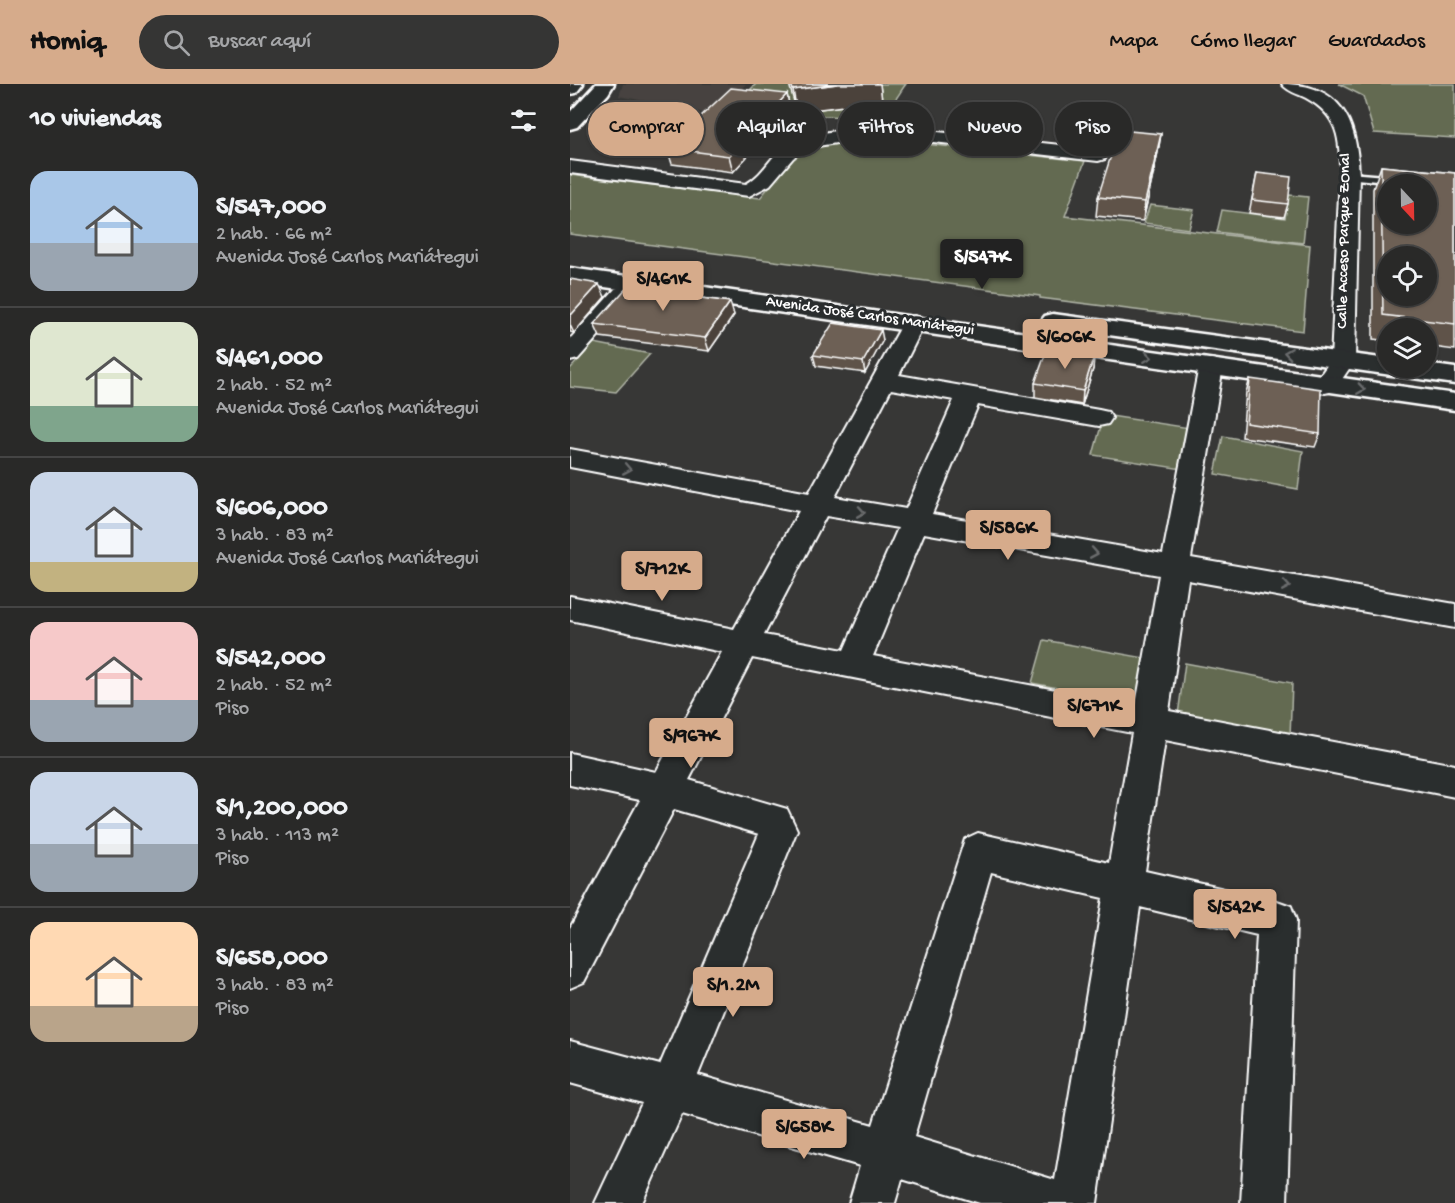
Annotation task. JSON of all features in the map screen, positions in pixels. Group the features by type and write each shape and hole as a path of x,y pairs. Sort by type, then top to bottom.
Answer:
{"main road":[{"path":"570,89 574,84"},
{"path":"570,123 605,84"},
{"name":"Avenida José Carlos Mariátegui","path":"570,254 815,288"},
{"name":"Avenida José Carlos Mariátegui","path":"570,274 633,283 914,309 1211,366 1325,385 1455,402"},
{"path":"1036,318 1377,365"},
{"path":"1437,374 1455,376"}],"street":[{"name":"Calle Acceso Parque ZOnal","path":"1290,84 1323,102 1341,120 1346,141 1349,176 1343,360"},
{"path":"570,167 749,189 757,186 789,150 800,143 881,131 1055,150"},
{"path":"570,354 633,283"},
{"path":"570,968 884,380 914,309"},
{"path":"1325,385 1343,360"},
{"path":"1074,1203 1175,567 1211,366"},
{"path":"884,380 1100,418"},
{"path":"853,666 969,395"},
{"path":"570,458 1455,616"},
{"path":"570,608 853,666 1455,781"},
{"path":"570,769 665,790 774,821 779,830 671,1089 618,1203"},
{"path":"872,1203 978,851 1277,920 1264,1203"},
{"path":"570,1062 887,1151 1054,1203"}],"lane":[{"path":"1349,176 1377,178"}],"shaded area":[{"path":"623,84 746,84 728,102 716,102 715,115 704,113 704,102 649,102 619,96"}],"green space":[{"path":"756,84 906,84 893,102 838,102 838,116 826,116 826,102 738,102"},
{"path":"1339,84 1455,84 1455,138 1374,133 1363,96"},
{"path":"838,144 838,156 934,156 934,145 946,146 946,156 1038,156 1085,161 1065,216 1310,245 1303,331 570,234 570,175 760,198 794,156 826,156 826,145"},
{"path":"1289,195 1308,197 1303,243 1217,232 1222,210 1285,218"},
{"path":"1150,205 1194,210 1189,229 1144,223"},
{"path":"594,343 650,354 616,392 570,387 570,369"},
{"path":"1104,415 1190,428 1182,469 1093,455"},
{"path":"1223,436 1303,451 1298,489 1215,474"},
{"path":"1044,640 1156,660 1148,706 1032,683"},
{"path":"1185,663 1292,683 1290,736 1178,715"}],"building":[{"path":"791,84 837,84 793,90"},
{"path":"731,88 787,94 780,102 716,102"},
{"path":"716,102 716,154 704,153 704,113"},
{"path":"1132,131 1161,134 1145,202 1098,197 1111,156 1132,156"},
{"path":"1381,166 1455,173 1455,324 1437,322 1437,318 1383,315 1383,306 1437,306 1437,246 1382,246 1382,234 1437,234 1437,174 1381,174"},
{"path":"1257,173 1291,177 1288,204 1252,200"},
{"path":"570,279 599,284 570,316"},
{"path":"630,284 666,289 663,293 730,302 705,338 594,324"},
{"path":"833,323 881,330 863,362 813,355"},
{"path":"1047,349 1094,356 1083,391 1035,383"},
{"path":"1250,379 1321,389 1320,434 1246,423"}]}
